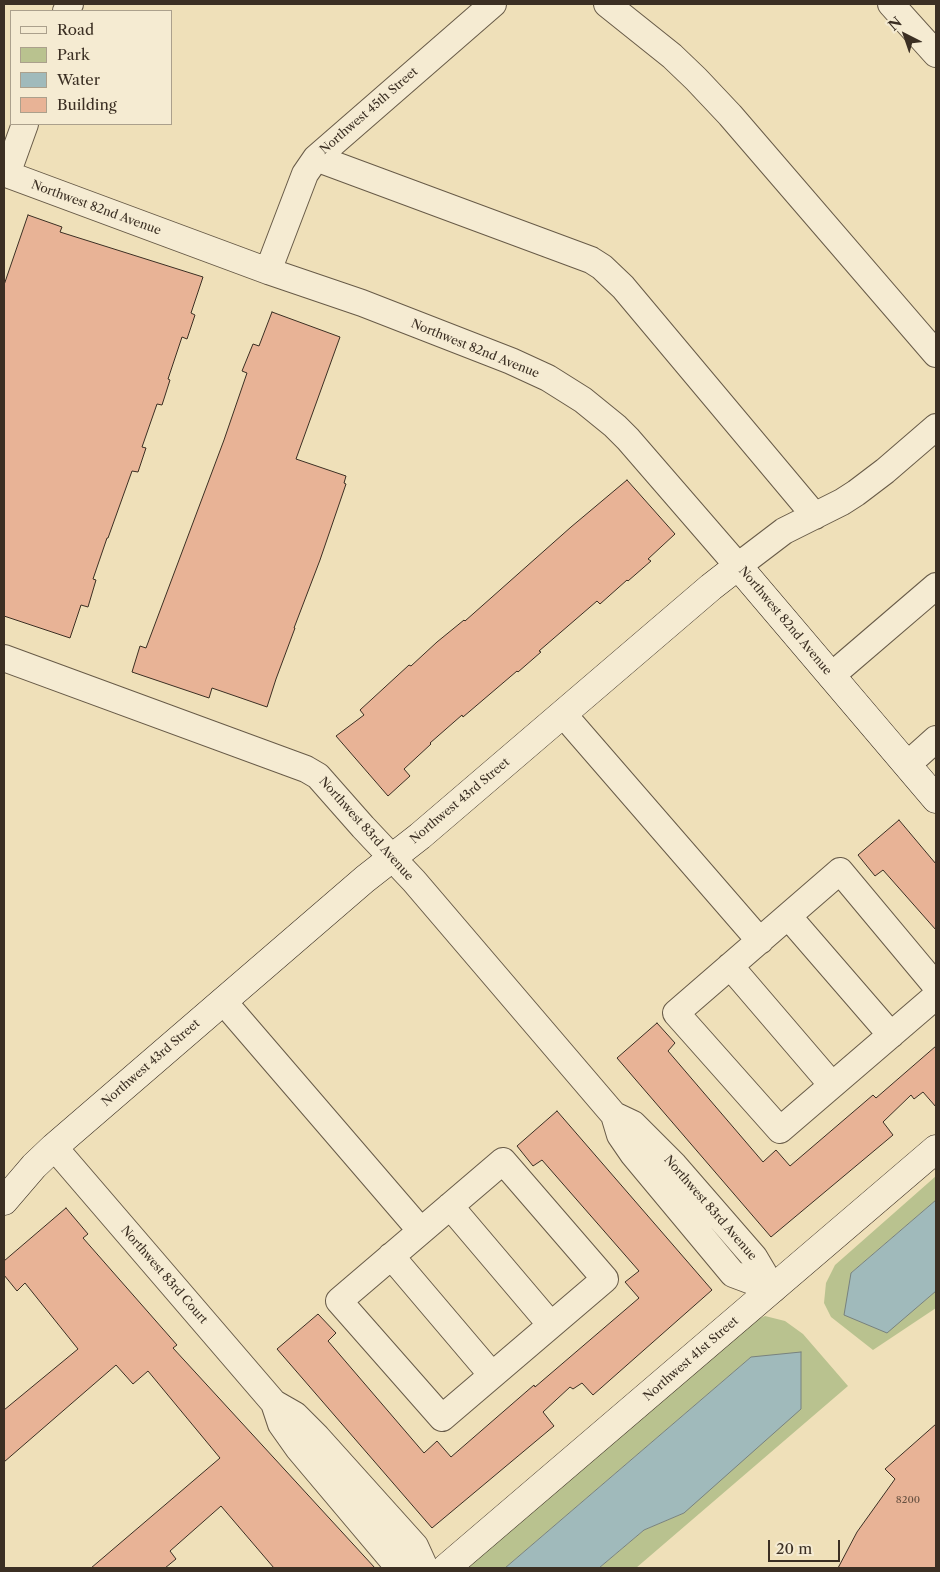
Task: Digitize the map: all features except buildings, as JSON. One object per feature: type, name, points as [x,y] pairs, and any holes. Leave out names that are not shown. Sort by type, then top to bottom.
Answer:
[{"type":"street","name":"Northwest 45th Street","points":[[268,271],[305,174],[316,158],[493,4]]},
{"type":"street","points":[[607,4],[672,56],[730,115],[936,354]]},
{"type":"street","points":[[891,4],[936,54]]},
{"type":"street","points":[[5,174],[25,125]]},
{"type":"street","points":[[316,158],[582,257],[602,267],[622,288],[815,516]]},
{"type":"street","name":"Northwest 82nd Avenue","points":[[5,174],[268,271],[362,303],[520,364],[566,388],[600,414],[628,439],[936,799]]},
{"type":"street","name":"Northwest 43rd Street","points":[[4,1201],[34,1166],[54,1147],[365,879],[420,836],[738,566],[780,534],[842,502],[869,483],[936,427]]},
{"type":"street","points":[[832,676],[936,586]]},
{"type":"street","name":"Northwest 83rd Avenue","points":[[4,658],[313,772],[393,858],[614,1115],[620,1135],[633,1154],[733,1274],[773,1288]]},
{"type":"street","points":[[563,714],[760,941]]},
{"type":"street","points":[[907,765],[936,739]]},
{"type":"street","points":[[936,986],[840,871],[676,1013],[780,1130],[936,996]]},
{"type":"street","points":[[788,916],[890,1035]]},
{"type":"street","points":[[730,966],[832,1085]]},
{"type":"street","points":[[223,1001],[421,1231]]},
{"type":"street","name":"Northwest 83rd Court","points":[[54,1147],[274,1403],[295,1415],[338,1459],[415,1546],[425,1568]]},
{"type":"street","name":"Northwest 41st Street","points":[[446,1568],[936,1149]]},
{"type":"street","points":[[503,1161],[604,1278],[442,1418],[339,1301],[421,1231],[503,1161]]},
{"type":"street","points":[[450,1206],[551,1325]]},
{"type":"street","points":[[392,1256],[492,1375]]},
{"type":"street","name":"Northwest 83rd Court","points":[[274,1403],[281,1424],[298,1448],[395,1563],[405,1568]]},
{"type":"green space","points":[[936,1176],[936,1200],[851,1273],[887,1332],[936,1291],[936,1308],[873,1350],[831,1317],[824,1303],[826,1283],[835,1265]]},
{"type":"green space","points":[[765,1316],[785,1321],[803,1334],[848,1386],[636,1568],[599,1568],[644,1530],[684,1513],[751,1357],[505,1568],[458,1568],[743,1326]]},
{"type":"water","points":[[936,1200],[936,1291],[887,1333],[844,1315],[851,1273]]},
{"type":"water","points":[[801,1352],[801,1409],[684,1513],[644,1530],[599,1568],[505,1568],[751,1357]]}]
